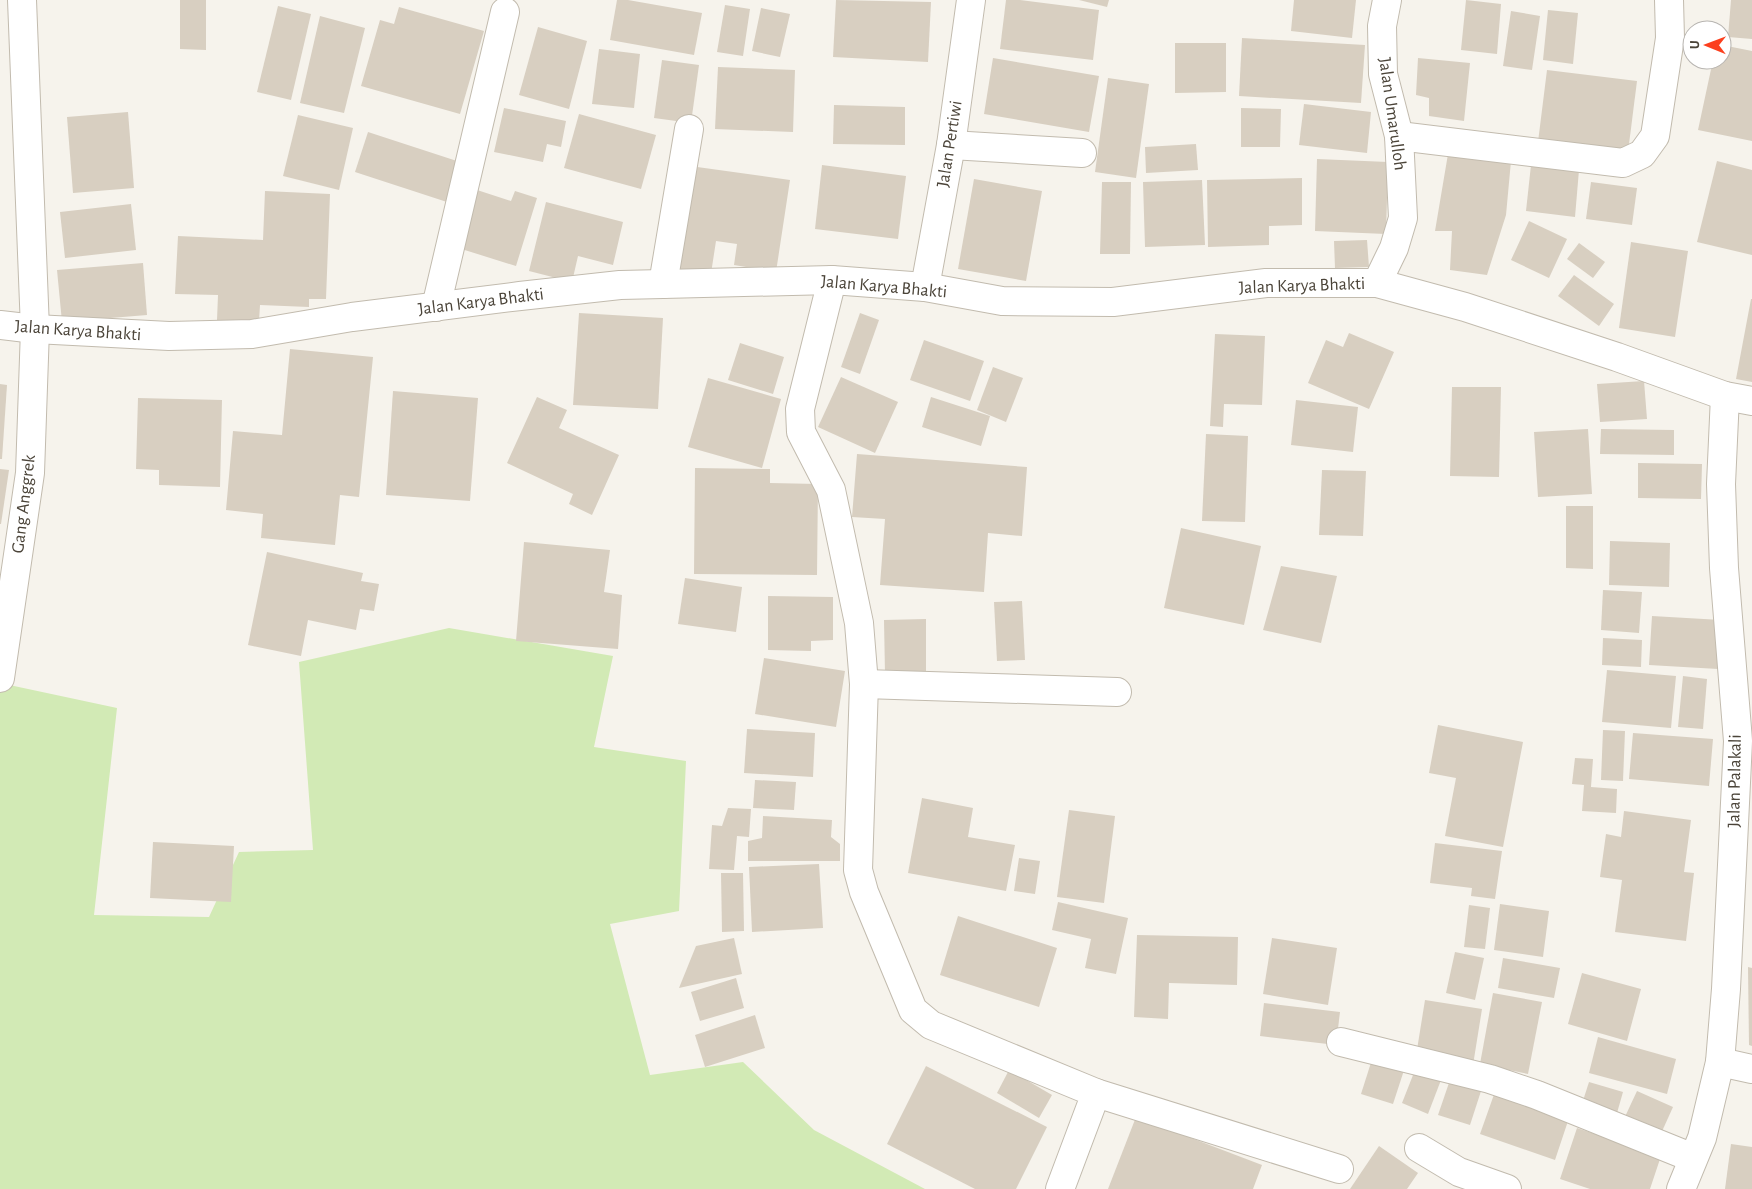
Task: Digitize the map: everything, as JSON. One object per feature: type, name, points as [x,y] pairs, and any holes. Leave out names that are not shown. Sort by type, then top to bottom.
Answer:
[{"type":"street","name":"Gang Anggrek","points":[[0,678],[30,473],[35,329],[22,0]]},
{"type":"street","name":"Jalan Pertiwi","points":[[925,287],[950,145],[971,0]]},
{"type":"street","name":"Jalan Umarulloh","points":[[1377,283],[1394,248],[1404,218],[1399,136],[1383,74],[1382,26],[1387,0]]},
{"type":"street","points":[[1399,136],[1623,163],[1642,154],[1655,136],[1670,38],[1668,0]]},
{"type":"street","points":[[436,307],[505,12]]},
{"type":"street","points":[[663,284],[689,129]]},
{"type":"street","points":[[950,145],[1082,153]]},
{"type":"street","name":"Jalan Karya Bhakti","points":[[0,325],[35,329],[169,336],[252,334],[352,317],[620,285],[832,280],[925,287],[1002,301],[1113,302],[1266,283],[1377,283],[1465,307],[1725,396],[1752,401]]},
{"type":"street","points":[[832,280],[800,409],[801,432],[831,490],[859,623],[864,684],[858,870],[864,892],[913,1010],[931,1025],[1096,1093],[1339,1170]]},
{"type":"street","name":"Jalan Palakali","points":[[1681,1189],[1702,1138],[1720,1062],[1726,989],[1738,741],[1724,568],[1721,484],[1725,396]]},
{"type":"street","points":[[864,684],[1118,692]]},
{"type":"street","points":[[1341,1042],[1490,1079],[1537,1095],[1693,1158]]},
{"type":"street","points":[[1720,1062],[1752,1069]]},
{"type":"street","points":[[1060,1189],[1096,1093]]},
{"type":"street","points":[[1419,1148],[1459,1172],[1507,1189]]},
{"type":"green space","points":[[449,628],[613,656],[594,747],[686,761],[679,911],[610,924],[650,1075],[743,1062],[814,1130],[925,1189],[0,1189],[0,683],[117,708],[94,915],[209,917],[239,852],[313,850],[299,662]]},
{"type":"building","points":[[180,0],[206,0],[206,50],[180,49]]},
{"type":"building","points":[[617,0],[628,0],[702,13],[694,55],[610,40]]},
{"type":"building","points":[[836,0],[931,2],[928,62],[833,57]]},
{"type":"building","points":[[1006,0],[1099,10],[1093,60],[1000,49]]},
{"type":"building","points":[[1079,0],[1109,0],[1107,7]]},
{"type":"building","points":[[1294,0],[1356,0],[1352,38],[1291,31]]},
{"type":"building","points":[[1466,0],[1501,4],[1497,54],[1461,50]]},
{"type":"building","points":[[1731,0],[1752,0],[1752,39],[1732,37],[1732,20],[1729,20]]},
{"type":"building","points":[[725,5],[750,9],[743,56],[717,52]]},
{"type":"building","points":[[278,6],[311,14],[291,100],[257,92]]},
{"type":"building","points":[[399,7],[484,31],[460,114],[361,86],[380,20],[394,24]]},
{"type":"building","points":[[761,8],[790,14],[780,57],[752,51]]},
{"type":"building","points":[[1548,10],[1578,13],[1573,64],[1543,60]]},
{"type":"building","points":[[1511,11],[1540,16],[1532,70],[1503,66]]},
{"type":"building","points":[[320,16],[365,28],[344,113],[300,103]]},
{"type":"building","points":[[538,27],[587,41],[569,109],[519,95]]},
{"type":"building","points":[[1242,38],[1365,45],[1361,103],[1239,96]]},
{"type":"building","points":[[1175,43],[1226,43],[1226,92],[1175,93]]},
{"type":"building","points":[[1732,47],[1752,51],[1752,141],[1698,130],[1711,70],[1732,70]]},
{"type":"building","points":[[599,49],[640,54],[634,108],[592,104]]},
{"type":"building","points":[[993,58],[1099,76],[1089,132],[984,114]]},
{"type":"building","points":[[1418,58],[1470,63],[1464,121],[1429,116],[1429,98],[1416,95]]},
{"type":"building","points":[[662,60],[699,65],[691,123],[654,118]]},
{"type":"building","points":[[718,67],[795,70],[793,132],[715,129]]},
{"type":"building","points":[[1547,70],[1637,81],[1628,152],[1538,142]]},
{"type":"building","points":[[1108,78],[1149,84],[1136,178],[1095,172]]},
{"type":"building","points":[[1304,104],[1371,112],[1367,153],[1299,145]]},
{"type":"building","points":[[834,105],[905,107],[905,145],[833,144]]},
{"type":"building","points":[[504,108],[566,121],[561,147],[547,144],[543,162],[494,152]]},
{"type":"building","points":[[1241,108],[1281,109],[1280,147],[1241,147]]},
{"type":"building","points":[[128,112],[134,188],[73,193],[67,117]]},
{"type":"building","points":[[579,114],[656,135],[641,189],[564,168]]},
{"type":"building","points":[[298,115],[353,128],[339,190],[283,176]]},
{"type":"building","points":[[368,132],[463,163],[450,203],[355,172]]},
{"type":"building","points":[[1196,144],[1198,170],[1146,173],[1145,147]]},
{"type":"building","points":[[1448,154],[1511,161],[1506,215],[1487,275],[1450,270],[1452,231],[1435,231]]},
{"type":"building","points":[[1317,159],[1388,162],[1386,234],[1315,231]]},
{"type":"building","points":[[1717,161],[1752,170],[1752,255],[1697,242]]},
{"type":"building","points":[[822,165],[906,176],[898,239],[815,229]]},
{"type":"building","points":[[1531,165],[1579,170],[1575,217],[1526,211]]},
{"type":"building","points":[[690,166],[790,180],[776,272],[734,265],[737,244],[716,241],[710,280],[674,274]]},
{"type":"building","points":[[1302,178],[1302,225],[1269,226],[1269,245],[1208,247],[1207,180]]},
{"type":"building","points":[[974,179],[1042,191],[1026,281],[958,269]]},
{"type":"building","points":[[1202,180],[1205,245],[1145,247],[1143,182]]},
{"type":"building","points":[[1102,182],[1131,182],[1130,254],[1100,254]]},
{"type":"building","points":[[1591,182],[1637,188],[1632,225],[1586,219]]},
{"type":"building","points":[[474,189],[511,201],[515,191],[537,198],[516,266],[455,247]]},
{"type":"building","points":[[265,191],[330,194],[326,299],[309,299],[309,307],[260,305],[259,321],[217,320],[218,295],[175,294],[178,236],[263,240]]},
{"type":"building","points":[[546,202],[623,222],[613,265],[578,256],[572,282],[529,271]]},
{"type":"building","points":[[131,204],[136,250],[65,258],[60,212]]},
{"type":"building","points":[[1529,221],[1567,239],[1549,278],[1511,260]]},
{"type":"building","points":[[1367,240],[1369,267],[1335,268],[1334,241]]},
{"type":"building","points":[[1631,242],[1688,251],[1675,337],[1619,328]]},
{"type":"building","points":[[1579,243],[1605,262],[1593,278],[1567,259]]},
{"type":"building","points":[[143,263],[147,315],[62,322],[57,270]]},
{"type":"building","points":[[1574,275],[1614,304],[1599,326],[1558,296]]},
{"type":"building","points":[[1752,299],[1752,382],[1736,379]]},
{"type":"building","points":[[579,313],[663,318],[658,409],[573,405]]},
{"type":"building","points":[[860,313],[879,320],[860,374],[841,367]]},
{"type":"building","points":[[1349,333],[1394,352],[1369,409],[1308,383],[1326,340],[1343,347]]},
{"type":"building","points":[[1215,334],[1265,336],[1262,405],[1224,404],[1223,427],[1210,426]]},
{"type":"building","points":[[924,340],[984,361],[970,401],[910,380]]},
{"type":"building","points":[[740,343],[784,357],[773,394],[728,380]]},
{"type":"building","points":[[290,349],[373,357],[359,497],[340,495],[335,545],[261,538],[263,514],[226,510],[233,431],[282,435]]},
{"type":"building","points":[[993,367],[1023,378],[1006,422],[977,410]]},
{"type":"building","points":[[841,377],[898,402],[875,453],[818,427]]},
{"type":"building","points":[[708,378],[781,399],[762,468],[688,447]]},
{"type":"building","points":[[1644,381],[1647,419],[1600,422],[1597,384]]},
{"type":"building","points":[[0,384],[7,385],[2,459],[0,459]]},
{"type":"building","points":[[1452,387],[1501,387],[1499,477],[1450,476]]},
{"type":"building","points":[[393,391],[478,398],[470,501],[386,495]]},
{"type":"building","points":[[537,397],[567,410],[559,428],[619,455],[592,515],[569,504],[573,494],[507,463]]},
{"type":"building","points":[[931,397],[990,416],[981,446],[922,427]]},
{"type":"building","points":[[138,398],[222,400],[220,487],[159,485],[159,470],[136,469]]},
{"type":"building","points":[[1296,400],[1358,407],[1353,452],[1291,445]]},
{"type":"building","points":[[1588,429],[1592,494],[1538,497],[1534,432]]},
{"type":"building","points":[[1601,429],[1674,430],[1674,455],[1600,454]]},
{"type":"building","points":[[1206,434],[1248,436],[1245,522],[1202,521]]},
{"type":"building","points":[[857,454],[1027,467],[1022,536],[988,533],[984,592],[880,585],[885,519],[852,517]]},
{"type":"building","points":[[1638,463],[1702,464],[1701,499],[1638,498]]},
{"type":"building","points":[[695,468],[770,469],[770,483],[818,484],[817,575],[694,574]]},
{"type":"building","points":[[0,469],[9,470],[1,524],[0,524]]},
{"type":"building","points":[[1322,470],[1366,471],[1363,536],[1319,535]]},
{"type":"building","points":[[1566,506],[1593,506],[1593,569],[1566,568]]},
{"type":"building","points":[[1181,528],[1261,546],[1244,625],[1164,608]]},
{"type":"building","points":[[1610,541],[1670,543],[1669,587],[1609,585]]},
{"type":"building","points":[[524,542],[610,550],[604,592],[622,595],[618,649],[516,641]]},
{"type":"building","points":[[267,552],[363,573],[361,581],[379,584],[374,611],[360,609],[356,630],[308,620],[301,656],[248,645]]},
{"type":"building","points":[[1281,566],[1337,576],[1321,643],[1263,630]]},
{"type":"building","points":[[685,578],[742,587],[736,632],[678,624]]},
{"type":"building","points":[[1603,590],[1642,592],[1639,633],[1601,630]]},
{"type":"building","points":[[768,596],[833,597],[833,640],[811,641],[811,651],[768,650]]},
{"type":"building","points":[[1022,601],[1025,660],[997,661],[994,602]]},
{"type":"building","points":[[1652,616],[1721,620],[1718,669],[1649,665]]},
{"type":"building","points":[[926,619],[926,673],[885,674],[884,620]]},
{"type":"building","points":[[1603,638],[1642,640],[1641,667],[1602,665]]},
{"type":"building","points":[[764,658],[845,671],[836,727],[755,714]]},
{"type":"building","points":[[1607,670],[1676,676],[1671,728],[1602,722]]},
{"type":"building","points":[[1683,676],[1707,679],[1703,729],[1678,727]]},
{"type":"building","points":[[1438,725],[1523,742],[1503,847],[1445,836],[1456,778],[1429,773]]},
{"type":"building","points":[[747,729],[815,733],[813,777],[744,773]]},
{"type":"building","points":[[1603,730],[1625,731],[1623,781],[1601,780]]},
{"type":"building","points":[[1633,733],[1713,739],[1709,786],[1629,779]]},
{"type":"building","points":[[1575,758],[1593,759],[1591,787],[1617,789],[1616,813],[1582,811],[1584,785],[1572,784]]},
{"type":"building","points":[[755,780],[796,782],[794,810],[753,808]]},
{"type":"building","points":[[922,798],[973,808],[968,837],[1015,845],[1006,891],[908,873]]},
{"type":"building","points":[[728,808],[751,809],[749,837],[737,836],[734,870],[709,869],[712,825],[722,826]]},
{"type":"building","points":[[1069,810],[1115,816],[1104,903],[1057,897]]},
{"type":"building","points":[[1624,811],[1691,820],[1684,872],[1694,873],[1686,941],[1615,932],[1622,880],[1600,877],[1606,834],[1621,837]]},
{"type":"building","points":[[763,816],[832,820],[831,837],[840,844],[840,861],[748,861],[748,841],[762,838]]},
{"type":"building","points":[[153,842],[234,846],[231,902],[150,898]]},
{"type":"building","points":[[1435,843],[1502,851],[1495,899],[1471,896],[1472,888],[1430,883]]},
{"type":"building","points":[[1019,858],[1040,861],[1035,894],[1014,891]]},
{"type":"building","points":[[819,864],[823,928],[752,932],[749,867]]},
{"type":"building","points":[[721,873],[743,873],[744,931],[722,932]]},
{"type":"building","points":[[1058,902],[1128,918],[1116,974],[1085,968],[1091,939],[1052,930]]},
{"type":"building","points":[[1500,904],[1549,911],[1543,957],[1494,950]]},
{"type":"building","points":[[1469,905],[1490,908],[1485,949],[1464,947]]},
{"type":"building","points":[[958,916],[1057,948],[1039,1007],[940,975]]},
{"type":"building","points":[[1137,935],[1238,937],[1237,985],[1169,983],[1168,1019],[1134,1017]]},
{"type":"building","points":[[734,938],[742,974],[679,988],[696,946]]},
{"type":"building","points":[[1272,938],[1337,948],[1328,1005],[1263,994]]},
{"type":"building","points":[[1455,952],[1484,958],[1475,1000],[1446,993]]},
{"type":"building","points":[[1503,958],[1560,968],[1554,998],[1498,988]]},
{"type":"building","points":[[1748,967],[1752,968],[1752,1046],[1749,1045]]},
{"type":"building","points":[[1582,973],[1641,989],[1627,1041],[1568,1024]]},
{"type":"building","points":[[736,978],[744,1008],[700,1021],[691,992]]},
{"type":"building","points":[[1493,993],[1542,1002],[1528,1074],[1480,1064]]},
{"type":"building","points":[[1425,1000],[1482,1009],[1473,1065],[1416,1056]]},
{"type":"building","points":[[1264,1003],[1340,1012],[1336,1045],[1260,1036]]},
{"type":"building","points":[[755,1015],[765,1048],[705,1067],[695,1035]]},
{"type":"building","points":[[1598,1037],[1676,1059],[1667,1094],[1589,1073]]},
{"type":"building","points":[[1375,1050],[1407,1061],[1393,1104],[1361,1094]]},
{"type":"building","points":[[926,1066],[1047,1127],[1016,1189],[975,1189],[887,1144]]},
{"type":"building","points":[[1009,1070],[1052,1095],[1039,1118],[997,1093]]},
{"type":"building","points":[[1415,1070],[1441,1080],[1428,1114],[1402,1103]]},
{"type":"building","points":[[1451,1077],[1482,1088],[1470,1125],[1438,1115]]},
{"type":"building","points":[[1589,1082],[1623,1092],[1615,1120],[1580,1110]]},
{"type":"building","points":[[1497,1086],[1571,1112],[1555,1160],[1480,1134]]},
{"type":"building","points":[[1637,1091],[1673,1107],[1659,1138],[1623,1121]]},
{"type":"building","points":[[1136,1117],[1262,1165],[1253,1189],[1108,1189]]},
{"type":"building","points":[[1577,1128],[1661,1156],[1650,1189],[1590,1189],[1560,1179]]},
{"type":"building","points":[[1731,1144],[1752,1147],[1752,1189],[1725,1189]]},
{"type":"building","points":[[1379,1146],[1418,1173],[1407,1189],[1350,1189]]}]
